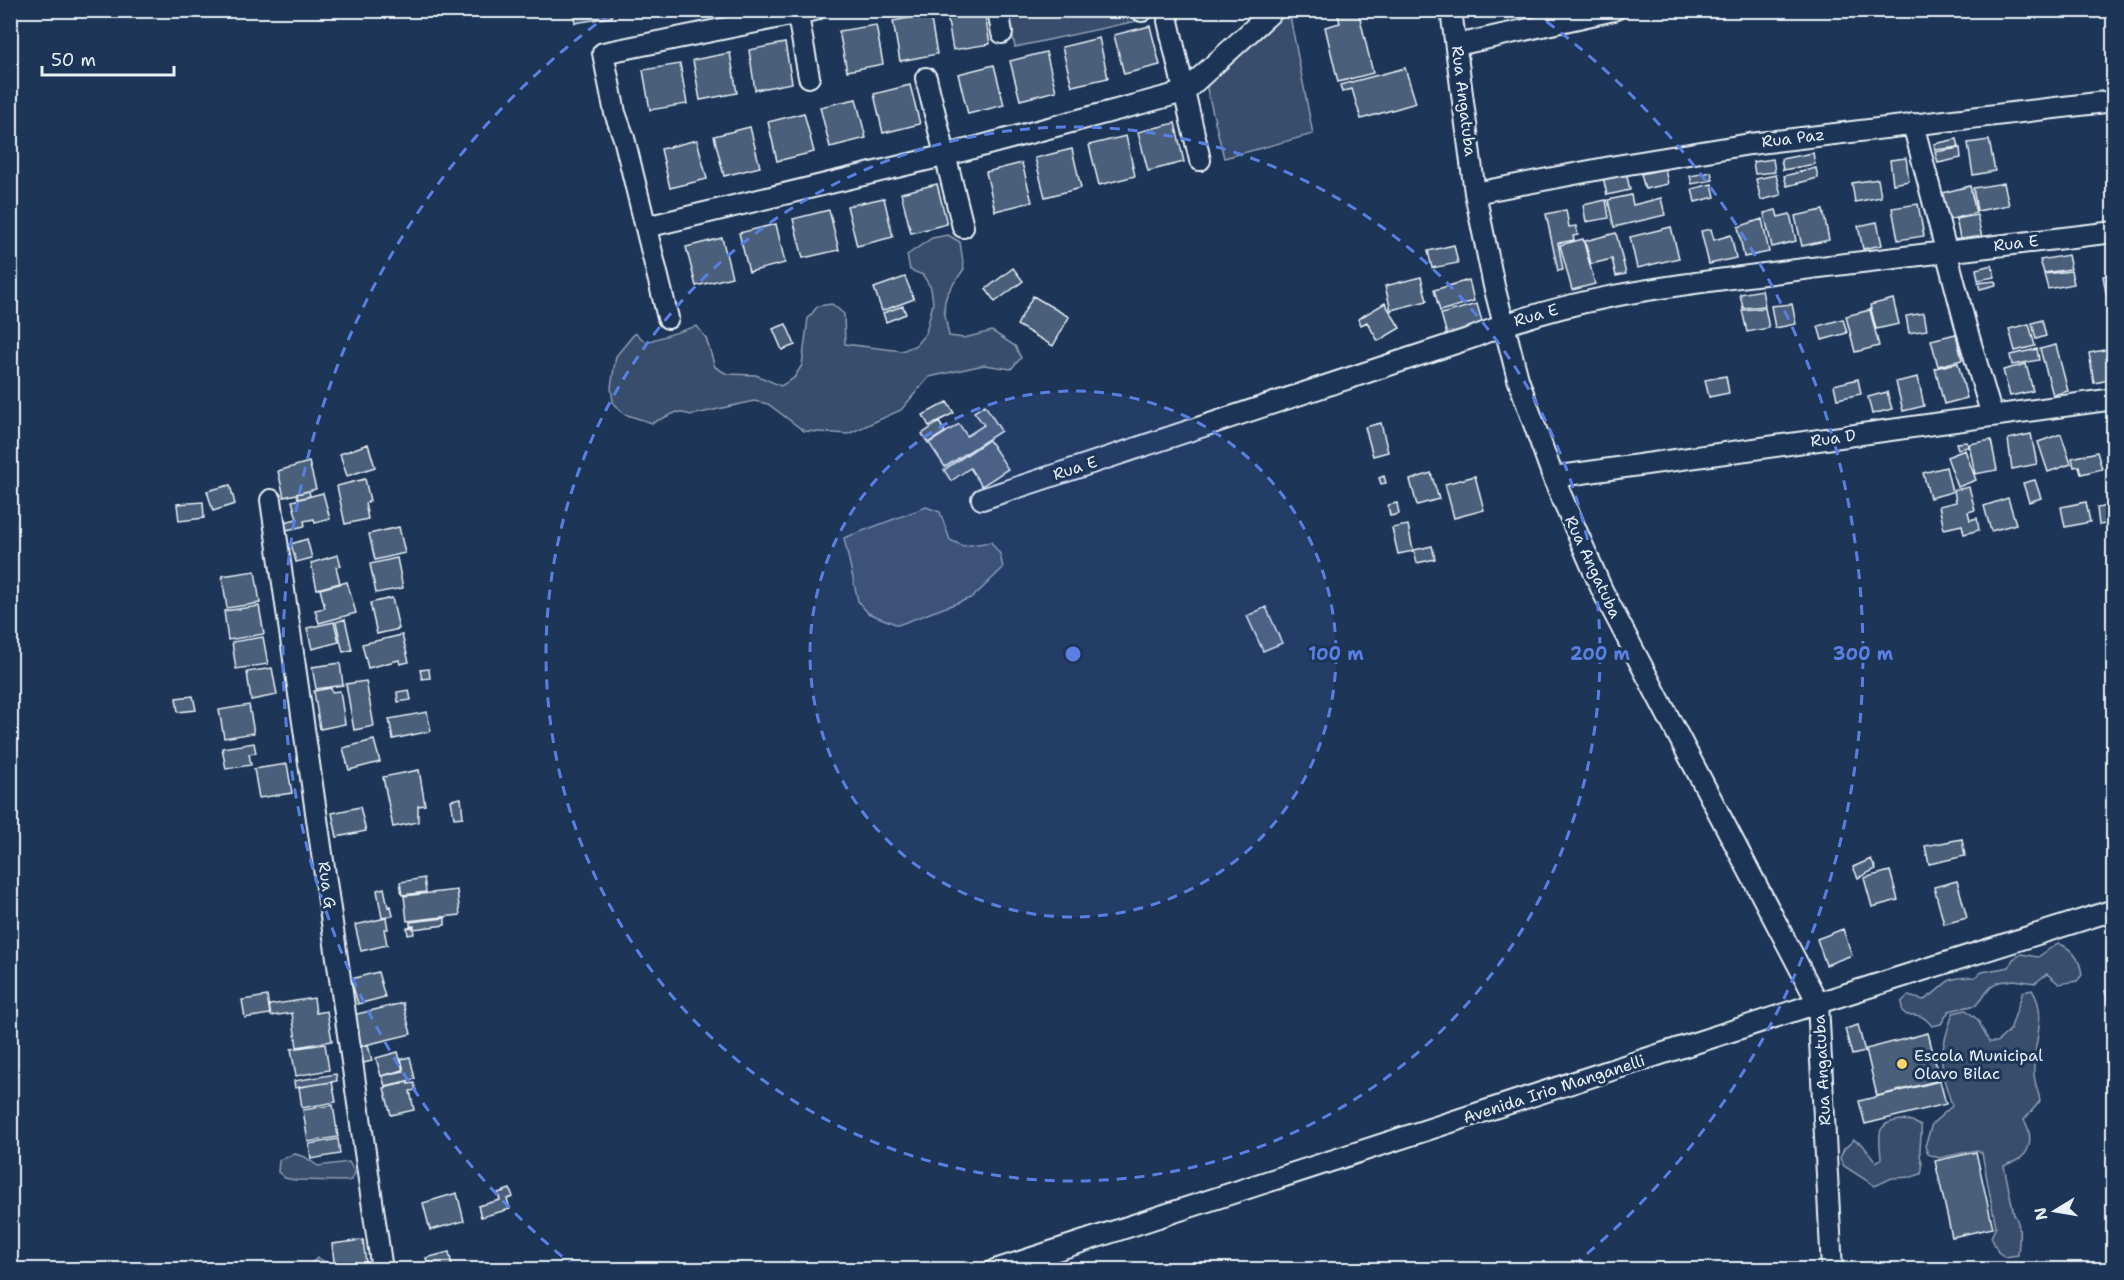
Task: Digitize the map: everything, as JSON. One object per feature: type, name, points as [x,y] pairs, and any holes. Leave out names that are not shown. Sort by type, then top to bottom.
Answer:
[{"type":"street","points":[[998,10],[1002,33]]},
{"type":"street","points":[[646,227],[947,155],[1184,92],[1274,10]]},
{"type":"street","name":"Rua Angatuba","points":[[1451,10],[1475,193],[1503,324],[1518,379],[1553,477],[1602,590],[1818,1003],[1833,1269]]},
{"type":"street","points":[[1457,45],[1614,10]]},
{"type":"street","points":[[668,318],[624,138],[615,113],[603,53],[803,12],[809,77]]},
{"type":"street","points":[[1168,21],[1200,160]]},
{"type":"street","points":[[926,78],[947,155],[963,227]]},
{"type":"street","name":"Rua Paz","points":[[1475,193],[1750,144],[2114,101]]},
{"type":"street","points":[[1913,124],[1992,416]]},
{"type":"street","name":"Rua E","points":[[982,499],[1474,337],[1503,324],[1569,306],[1662,287],[2114,232]]},
{"type":"street","name":"Rua D","points":[[1553,477],[2114,399]]},
{"type":"street","name":"Rua G","points":[[271,500],[382,1269]]},
{"type":"street","name":"Avenida Irio Manganelli","points":[[995,1269],[1818,1003],[2114,910]]},
{"type":"shaded area","points":[[1007,11],[1135,11],[1137,21],[1015,47]]},
{"type":"shaded area","points":[[1289,11],[1313,134],[1224,158],[1207,89],[1208,83]]},
{"type":"shaded area","points":[[948,235],[960,242],[964,269],[945,300],[949,336],[964,338],[992,331],[1015,346],[1021,358],[1011,369],[984,365],[929,377],[901,410],[848,434],[804,431],[768,404],[754,401],[692,415],[677,412],[652,423],[624,414],[613,402],[611,387],[616,356],[635,333],[646,342],[697,326],[706,338],[715,367],[727,374],[756,375],[781,386],[794,378],[802,365],[808,318],[818,306],[832,304],[844,314],[845,344],[902,351],[916,345],[926,333],[933,303],[931,288],[923,275],[910,270],[907,255],[932,238]]},
{"type":"shaded area","points":[[926,507],[940,512],[950,540],[963,546],[991,542],[1000,554],[1003,568],[973,597],[898,625],[868,613],[858,601],[844,538]]},
{"type":"shaded area","points":[[2058,943],[2068,948],[2080,964],[2082,975],[2077,981],[2059,984],[2047,974],[2035,983],[2014,980],[1999,982],[1991,987],[1976,1005],[1949,1011],[1941,1024],[1932,1026],[1921,1016],[1907,1015],[1902,1011],[1902,1001],[1908,996],[1924,1000],[1950,980],[1975,977],[1982,972],[2009,967],[2013,959],[2021,954],[2038,957]]},
{"type":"shaded area","points":[[2032,990],[2037,1000],[2040,1020],[2034,1073],[2040,1101],[2024,1120],[2030,1139],[2026,1153],[2004,1166],[2019,1234],[2018,1255],[2005,1257],[1998,1252],[1991,1237],[1996,1227],[1982,1153],[1977,1150],[1939,1158],[1928,1154],[1925,1146],[1932,1124],[1952,1106],[1942,1071],[1942,1054],[1953,1013],[1966,1010],[1978,1020],[1989,1042],[1997,1042],[2010,1030],[2023,992]]},
{"type":"shaded area","points":[[1901,1120],[1912,1121],[1921,1126],[1921,1174],[1892,1178],[1875,1186],[1844,1166],[1840,1158],[1844,1149],[1854,1140],[1863,1145],[1876,1162],[1881,1159],[1880,1132],[1882,1128],[1886,1124]]},
{"type":"shaded area","points":[[295,1154],[305,1157],[318,1166],[349,1162],[355,1173],[351,1180],[346,1181],[285,1178],[278,1172],[279,1160]]},
{"type":"shaded area","points":[[318,1258],[327,1263],[329,1269],[309,1269],[311,1263]]},
{"type":"building","points":[[573,10],[611,10],[612,17],[575,23]]},
{"type":"building","points":[[946,10],[984,10],[990,44],[953,50]]},
{"type":"building","points":[[1358,10],[1373,73],[1338,82],[1325,27],[1340,23],[1337,11]]},
{"type":"building","points":[[930,14],[937,54],[900,61],[893,21]]},
{"type":"building","points":[[876,25],[883,64],[847,71],[839,31]]},
{"type":"building","points":[[1150,26],[1160,65],[1124,74],[1114,35]]},
{"type":"building","points":[[1099,38],[1108,78],[1072,86],[1062,47]]},
{"type":"building","points":[[785,43],[792,83],[755,90],[749,50]]},
{"type":"building","points":[[1046,52],[1056,91],[1020,100],[1010,61]]},
{"type":"building","points":[[730,53],[737,93],[700,100],[693,60]]},
{"type":"building","points":[[680,64],[687,104],[650,110],[643,70]]},
{"type":"building","points":[[994,65],[1004,105],[968,114],[958,74]]},
{"type":"building","points":[[1405,68],[1416,103],[1361,119],[1352,89],[1342,92],[1340,85]]},
{"type":"building","points":[[910,85],[920,124],[883,133],[874,94]]},
{"type":"building","points":[[856,99],[866,138],[830,147],[820,107]]},
{"type":"building","points":[[804,113],[814,152],[777,161],[768,122]]},
{"type":"building","points":[[1175,123],[1184,162],[1148,171],[1138,132]]},
{"type":"building","points":[[750,127],[760,167],[724,176],[714,136]]},
{"type":"building","points":[[1126,136],[1135,176],[1099,185],[1089,145]]},
{"type":"building","points":[[1957,139],[1959,147],[1935,150],[1934,144]]},
{"type":"building","points":[[697,140],[707,179],[670,188],[661,149]]},
{"type":"building","points":[[1989,140],[1995,171],[1973,175],[1968,143]]},
{"type":"building","points":[[1960,148],[1961,158],[1938,163],[1935,152]]},
{"type":"building","points":[[1072,149],[1081,188],[1045,197],[1035,158]]},
{"type":"building","points":[[1813,153],[1815,164],[1783,170],[1781,159]]},
{"type":"building","points":[[1906,158],[1909,181],[1893,184],[1890,160]]},
{"type":"building","points":[[1773,159],[1775,172],[1755,174],[1753,162]]},
{"type":"building","points":[[1022,163],[1032,202],[995,211],[986,172]]},
{"type":"building","points":[[1816,168],[1818,178],[1787,186],[1784,176]]},
{"type":"building","points":[[1665,169],[1668,184],[1645,189],[1641,174]]},
{"type":"building","points":[[1626,172],[1630,190],[1607,195],[1603,177]]},
{"type":"building","points":[[1711,172],[1713,180],[1692,184],[1690,176]]},
{"type":"building","points":[[1776,175],[1781,195],[1761,200],[1756,179]]},
{"type":"building","points":[[1878,179],[1881,197],[1855,202],[1852,183]]},
{"type":"building","points":[[2004,183],[2009,205],[1977,211],[1973,188]]},
{"type":"building","points":[[937,184],[947,224],[911,233],[901,193]]},
{"type":"building","points":[[1712,184],[1715,197],[1695,202],[1692,189]]},
{"type":"building","points":[[1970,186],[1976,213],[1948,220],[1942,193]]},
{"type":"building","points":[[1631,195],[1633,205],[1661,198],[1665,215],[1614,227],[1608,200]]},
{"type":"building","points":[[884,198],[893,237],[857,246],[847,206]]},
{"type":"building","points":[[1606,200],[1609,218],[1586,222],[1583,205]]},
{"type":"building","points":[[1918,204],[1924,236],[1898,240],[1892,208]]},
{"type":"building","points":[[829,210],[839,250],[803,258],[793,219]]},
{"type":"building","points":[[1566,210],[1569,227],[1576,226],[1578,235],[1573,236],[1574,240],[1558,243],[1563,270],[1558,271],[1546,214]]},
{"type":"building","points":[[1776,210],[1778,217],[1790,214],[1796,241],[1772,247],[1764,213]]},
{"type":"building","points":[[1823,210],[1829,240],[1802,246],[1795,216]]},
{"type":"building","points":[[1977,215],[1982,238],[1961,243],[1956,219]]},
{"type":"building","points":[[1762,219],[1769,252],[1744,257],[1738,227]]},
{"type":"building","points":[[1877,222],[1882,245],[1863,249],[1858,226]]},
{"type":"building","points":[[776,224],[785,263],[749,272],[739,233]]},
{"type":"building","points":[[1671,227],[1679,258],[1637,268],[1630,237]]},
{"type":"building","points":[[1711,229],[1714,240],[1731,235],[1736,258],[1709,264],[1701,231]]},
{"type":"building","points":[[1616,233],[1626,274],[1616,276],[1612,259],[1591,264],[1585,241]]},
{"type":"building","points":[[722,238],[732,277],[696,286],[686,247]]},
{"type":"building","points":[[1583,239],[1595,284],[1572,290],[1560,245]]},
{"type":"building","points":[[1454,245],[1458,263],[1432,268],[1428,251]]},
{"type":"building","points":[[2068,255],[2071,269],[2044,273],[2040,260]]},
{"type":"building","points":[[1992,265],[1995,277],[1978,280],[1976,269]]},
{"type":"building","points":[[1013,268],[1023,281],[995,302],[986,289]]},
{"type":"building","points":[[2071,271],[2074,284],[2048,289],[2044,274]]},
{"type":"building","points":[[2114,274],[2114,297],[2107,298],[2103,276]]},
{"type":"building","points":[[905,277],[914,299],[882,311],[874,288]]},
{"type":"building","points":[[1421,277],[1427,301],[1391,310],[1385,286]]},
{"type":"building","points":[[1469,280],[1474,301],[1440,311],[1434,290]]},
{"type":"building","points":[[1995,281],[1996,285],[1980,289],[1978,283]]},
{"type":"building","points":[[1762,290],[1765,306],[1743,308],[1740,294]]},
{"type":"building","points":[[1033,296],[1069,317],[1053,346],[1017,325]]},
{"type":"building","points":[[1893,299],[1899,324],[1876,329],[1870,305]]},
{"type":"building","points":[[1385,303],[1400,328],[1378,341],[1367,322],[1361,325],[1358,319]]},
{"type":"building","points":[[1477,304],[1483,325],[1447,335],[1441,314]]},
{"type":"building","points":[[1792,304],[1796,324],[1775,328],[1771,306]]},
{"type":"building","points":[[903,306],[906,314],[886,322],[883,313]]},
{"type":"building","points":[[1765,308],[1769,328],[1747,332],[1742,310]]},
{"type":"building","points":[[1870,310],[1879,346],[1855,352],[1846,316]]},
{"type":"building","points":[[1924,313],[1927,330],[1909,333],[1906,316]]},
{"type":"building","points":[[1843,319],[1847,333],[1822,340],[1818,326]]},
{"type":"building","points":[[2042,320],[2046,336],[2036,339],[2032,323]]},
{"type":"building","points":[[786,324],[795,345],[782,350],[773,329]]},
{"type":"building","points":[[2029,324],[2035,346],[2015,351],[2009,329]]},
{"type":"building","points":[[1956,334],[1962,360],[1938,366],[1931,340]]},
{"type":"building","points":[[2056,345],[2068,391],[2053,395],[2040,349]]},
{"type":"building","points":[[2114,348],[2114,379],[2094,383],[2089,353]]},
{"type":"building","points":[[2037,349],[2039,360],[2012,365],[2010,355]]},
{"type":"building","points":[[1958,363],[1967,398],[1944,404],[1935,368]]},
{"type":"building","points":[[2026,364],[2033,391],[2010,396],[2003,370]]},
{"type":"building","points":[[1726,376],[1729,393],[1709,397],[1705,380]]},
{"type":"building","points":[[1918,377],[1924,406],[1903,411],[1896,382]]},
{"type":"building","points":[[1858,379],[1861,394],[1837,399],[1834,385]]},
{"type":"building","points":[[1887,392],[1892,409],[1872,414],[1868,397]]},
{"type":"building","points":[[947,402],[954,413],[929,426],[923,415]]},
{"type":"building","points":[[985,405],[1001,431],[945,467],[929,443],[959,424],[967,436],[984,425],[974,412]]},
{"type":"building","points":[[939,422],[945,432],[928,443],[922,434]]},
{"type":"building","points":[[1381,423],[1388,452],[1373,456],[1365,427]]},
{"type":"building","points":[[2031,434],[2037,464],[2012,469],[2008,439]]},
{"type":"building","points":[[2061,434],[2071,464],[2048,472],[2038,442]]},
{"type":"building","points":[[989,440],[1008,469],[982,486],[970,468],[951,481],[944,470]]},
{"type":"building","points":[[1991,440],[1997,470],[1975,474],[1969,444]]},
{"type":"building","points":[[1967,442],[1968,447],[1958,449],[1956,443]]},
{"type":"building","points":[[368,444],[375,467],[347,476],[340,454]]},
{"type":"building","points":[[1965,450],[1976,480],[1958,487],[1947,457]]},
{"type":"building","points":[[2097,452],[2102,469],[2081,474],[2079,466],[2074,467],[2072,458]]},
{"type":"building","points":[[309,462],[316,489],[284,497],[278,471]]},
{"type":"building","points":[[1946,467],[1952,492],[1930,498],[1923,473]]},
{"type":"building","points":[[1431,473],[1439,499],[1417,505],[1410,480]]},
{"type":"building","points":[[1384,476],[1386,483],[1381,484],[1379,478]]},
{"type":"building","points":[[1475,476],[1484,510],[1454,518],[1445,484]]},
{"type":"building","points":[[365,479],[370,501],[365,503],[368,519],[345,524],[337,486]]},
{"type":"building","points":[[2035,480],[2041,498],[2029,502],[2023,483]]},
{"type":"building","points":[[230,485],[235,504],[213,511],[207,491]]},
{"type":"building","points":[[1969,487],[1975,510],[1968,512],[1970,520],[1977,518],[1979,530],[1964,534],[1962,525],[1944,529],[1939,506],[1956,502],[1954,490]]},
{"type":"building","points":[[309,491],[310,496],[298,499],[297,494]]},
{"type":"building","points":[[323,493],[330,519],[315,523],[314,519],[304,521],[305,526],[286,530],[284,522],[297,519],[292,501]]},
{"type":"building","points":[[2008,498],[2016,524],[1991,531],[1984,506]]},
{"type":"building","points":[[203,502],[204,518],[179,521],[177,504]]},
{"type":"building","points":[[2086,502],[2090,522],[2065,527],[2061,507]]},
{"type":"building","points":[[1397,503],[1399,514],[1390,516],[1388,505]]},
{"type":"building","points":[[2114,505],[2114,523],[2099,525],[2097,508]]},
{"type":"building","points":[[1408,525],[1413,551],[1398,554],[1392,528]]},
{"type":"building","points":[[399,527],[405,553],[375,560],[369,534]]},
{"type":"building","points":[[307,539],[312,558],[296,562],[291,544]]},
{"type":"building","points":[[1432,546],[1435,559],[1417,563],[1414,550]]},
{"type":"building","points":[[338,555],[341,566],[336,567],[340,583],[317,589],[311,563]]},
{"type":"building","points":[[397,558],[403,588],[376,593],[370,564]]},
{"type":"building","points":[[255,571],[260,603],[227,608],[222,576]]},
{"type":"building","points":[[347,582],[356,613],[319,623],[315,610],[325,608],[320,589]]},
{"type":"building","points":[[392,598],[399,629],[377,634],[370,603]]},
{"type":"building","points":[[259,606],[264,634],[228,640],[224,611]]},
{"type":"building","points":[[1266,607],[1282,643],[1263,651],[1247,616]]},
{"type":"building","points":[[345,619],[352,650],[343,652],[336,622]]},
{"type":"building","points":[[334,622],[339,642],[312,649],[307,628]]},
{"type":"building","points":[[402,635],[409,662],[400,664],[399,660],[368,668],[362,644]]},
{"type":"building","points":[[263,637],[268,664],[236,669],[232,642]]},
{"type":"building","points":[[340,663],[343,685],[316,689],[312,667]]},
{"type":"building","points":[[272,668],[277,695],[251,700],[247,672]]},
{"type":"building","points":[[429,669],[430,678],[422,679],[420,670]]},
{"type":"building","points":[[366,681],[374,726],[354,730],[346,684]]},
{"type":"building","points":[[331,688],[332,692],[340,691],[345,724],[320,729],[314,691]]},
{"type":"building","points":[[409,690],[411,700],[398,702],[397,692]]},
{"type":"building","points":[[193,696],[196,710],[178,712],[176,698]]},
{"type":"building","points":[[249,705],[254,733],[224,738],[219,710]]},
{"type":"building","points":[[427,712],[431,731],[393,739],[389,719]]},
{"type":"building","points":[[374,740],[380,762],[349,770],[343,748]]},
{"type":"building","points":[[254,743],[256,753],[249,754],[251,765],[226,769],[222,748]]},
{"type":"building","points":[[287,764],[292,793],[259,798],[254,769]]},
{"type":"building","points":[[419,770],[425,805],[418,806],[418,822],[393,827],[383,777]]},
{"type":"building","points":[[461,798],[463,817],[454,818],[451,800]]},
{"type":"building","points":[[360,807],[366,831],[337,837],[332,813]]},
{"type":"building","points":[[1962,839],[1965,856],[1929,864],[1925,846]]},
{"type":"building","points":[[1871,859],[1876,869],[1858,878],[1853,867]]},
{"type":"building","points":[[1890,871],[1898,900],[1872,907],[1864,878]]},
{"type":"building","points":[[424,878],[426,892],[402,895],[400,882]]},
{"type":"building","points":[[1957,881],[1967,918],[1944,924],[1934,887]]},
{"type":"building","points":[[384,888],[388,907],[391,906],[393,916],[382,918],[377,890]]},
{"type":"building","points":[[457,890],[460,915],[407,921],[404,896]]},
{"type":"building","points":[[386,918],[388,929],[384,929],[387,945],[361,951],[355,925]]},
{"type":"building","points":[[445,918],[445,925],[414,929],[414,926],[410,926],[410,922]]},
{"type":"building","points":[[413,927],[414,934],[408,935],[407,928]]},
{"type":"building","points":[[1843,929],[1852,955],[1826,965],[1817,939]]},
{"type":"building","points":[[378,972],[385,997],[358,1004],[351,979]]},
{"type":"building","points":[[2114,990],[2114,1013],[2110,1014],[2105,991]]},
{"type":"building","points":[[267,996],[270,1014],[245,1018],[242,1000]]},
{"type":"building","points":[[314,998],[316,1013],[327,1011],[332,1041],[297,1047],[292,1013],[271,1016],[269,1005]]},
{"type":"building","points":[[403,1003],[411,1034],[361,1046],[353,1015]]},
{"type":"building","points":[[1858,1025],[1865,1052],[1852,1055],[1845,1029]]},
{"type":"building","points":[[1928,1033],[1940,1080],[1877,1096],[1866,1049]]},
{"type":"building","points":[[325,1044],[329,1070],[296,1076],[291,1049]]},
{"type":"building","points":[[368,1045],[372,1061],[363,1063],[359,1047]]},
{"type":"building","points":[[398,1052],[403,1070],[381,1076],[376,1058]]},
{"type":"building","points":[[410,1057],[415,1079],[385,1086],[382,1076],[404,1071],[401,1059]]},
{"type":"building","points":[[336,1074],[337,1081],[295,1088],[294,1081]]},
{"type":"building","points":[[1940,1081],[1946,1104],[1865,1124],[1859,1101]]},
{"type":"building","points":[[332,1082],[336,1102],[302,1108],[299,1087]]},
{"type":"building","points":[[408,1082],[408,1084],[414,1083],[416,1090],[410,1091],[414,1110],[391,1115],[384,1088]]},
{"type":"building","points":[[333,1105],[338,1137],[308,1142],[303,1110]]},
{"type":"building","points":[[338,1139],[340,1154],[311,1159],[309,1144]]},
{"type":"building","points":[[1976,1152],[1993,1228],[1952,1237],[1935,1161]]},
{"type":"building","points":[[510,1189],[513,1197],[507,1199],[510,1209],[481,1217],[478,1206],[500,1200],[498,1193]]},
{"type":"building","points":[[457,1193],[464,1221],[430,1230],[423,1203]]},
{"type":"building","points":[[363,1240],[367,1270],[335,1270],[332,1244]]},
{"type":"building","points":[[449,1252],[453,1270],[429,1270],[426,1258]]},
{"type":"place","name":"Escola Municipal Olavo Bilac","points":[[1902,1064]]}]
